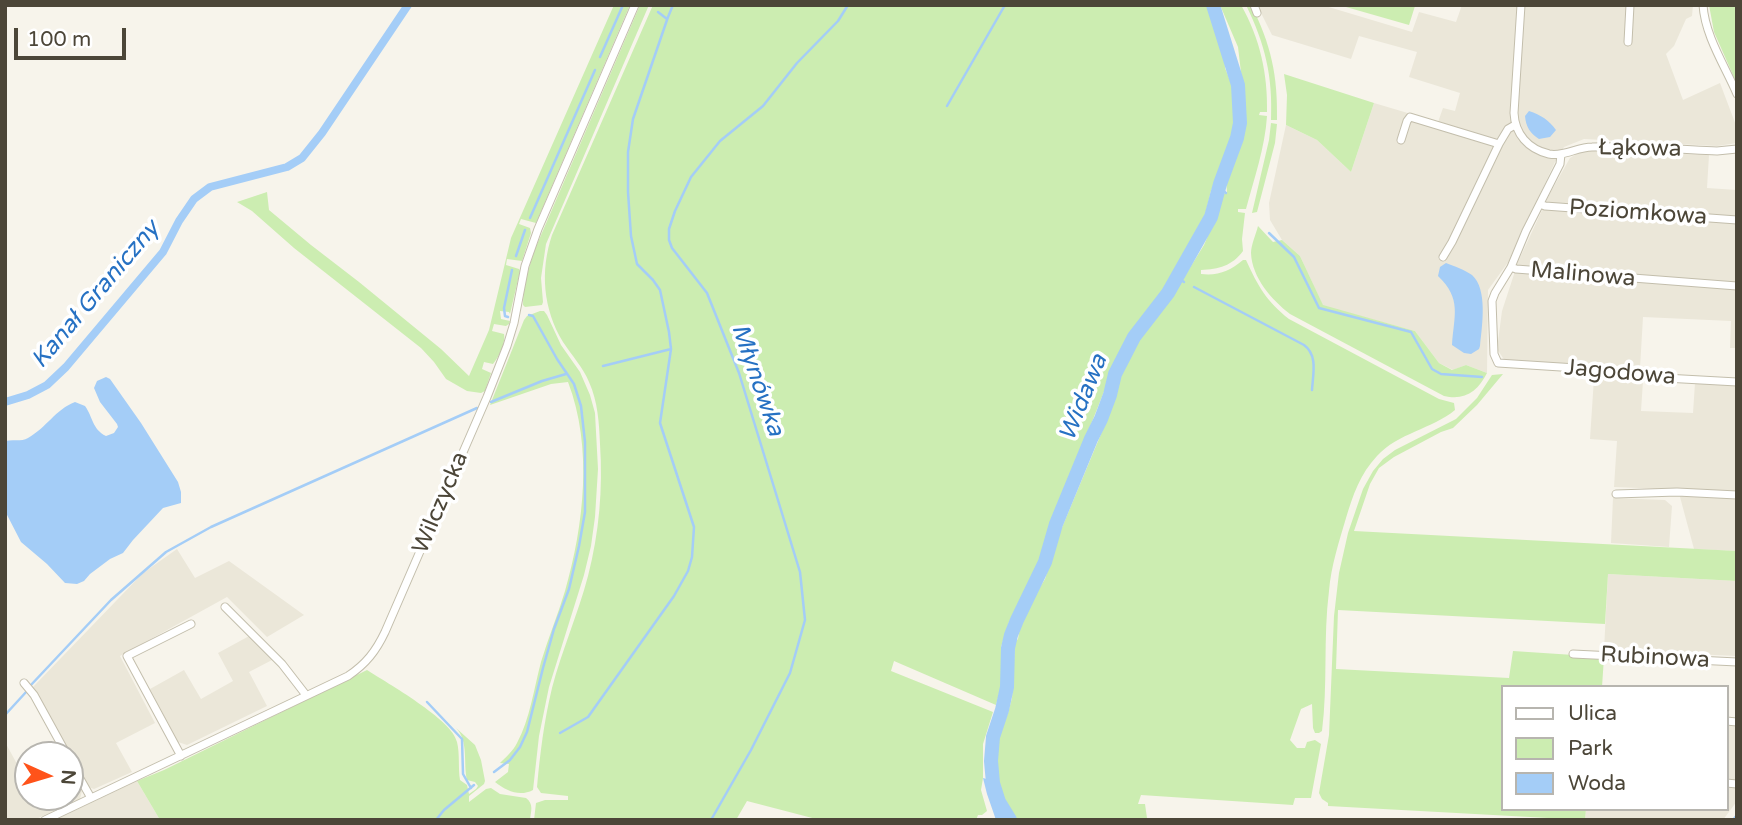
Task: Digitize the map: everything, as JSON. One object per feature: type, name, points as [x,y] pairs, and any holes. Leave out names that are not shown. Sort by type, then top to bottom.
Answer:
[{"type":"street","name":"Wilczycka","points":[[45,820],[348,676],[372,655],[385,632],[482,410],[507,346],[525,266],[538,229],[635,5]]},
{"type":"street","points":[[1521,5],[1515,125],[1521,138],[1529,145],[1547,154],[1561,155]]},
{"type":"street","points":[[1628,42],[1630,5]]},
{"type":"street","points":[[1703,5],[1711,37],[1737,94]]},
{"type":"street","points":[[1401,141],[1410,117],[1499,144]]},
{"type":"street","points":[[1443,257],[1499,144],[1508,129],[1515,125]]},
{"type":"street","name":"Łąkowa","points":[[1561,155],[1587,147],[1725,151],[1737,149]]},
{"type":"street","name":"Malinowa","points":[[1561,155],[1560,164],[1511,267],[1737,286]]},
{"type":"street","name":"Poziomkowa","points":[[1540,204],[1737,220]]},
{"type":"street","name":"Jagodowa","points":[[1511,267],[1492,302],[1494,354],[1498,363],[1592,369],[1647,377],[1737,382]]},
{"type":"street","points":[[1616,494],[1676,492],[1737,495]]},
{"type":"street","points":[[225,607],[275,656],[306,695]]},
{"type":"street","points":[[180,756],[127,656],[191,624]]},
{"type":"street","name":"Rubinowa","points":[[1573,654],[1737,662]]},
{"type":"street","points":[[24,684],[34,695],[59,741]]},
{"type":"street","points":[[84,788],[90,799]]},
{"type":"shaded area","points":[[1257,5],[1322,5],[1412,32],[1419,12],[1456,22],[1462,5],[1693,5],[1692,16],[1686,19],[1674,46],[1666,54],[1683,100],[1720,83],[1737,128],[1737,143],[1717,146],[1584,139],[1564,147],[1509,261],[1488,290],[1487,373],[1466,365],[1453,370],[1439,363],[1415,331],[1323,306],[1300,256],[1282,240],[1270,220],[1269,203],[1286,125],[1317,140],[1351,172],[1374,103],[1438,122],[1443,108],[1455,111],[1460,93],[1409,77],[1417,52],[1359,36],[1351,59],[1272,35]]},
{"type":"shaded area","points":[[1589,150],[1709,155],[1707,188],[1737,190],[1737,348],[1730,348],[1731,321],[1643,317],[1640,368],[1505,361],[1497,349],[1502,311],[1518,262],[1549,195],[1570,158]]},
{"type":"shaded area","points":[[1594,378],[1643,381],[1641,411],[1693,413],[1695,383],[1737,386],[1737,551],[1694,549],[1680,488],[1614,487],[1617,441],[1590,439]]},
{"type":"shaded area","points":[[1613,498],[1665,500],[1672,506],[1669,547],[1611,543]]},
{"type":"shaded area","points":[[177,549],[195,578],[229,561],[304,615],[267,637],[227,597],[120,656],[155,723],[116,743],[132,772],[94,789],[88,787],[84,780],[84,741],[63,741],[33,687],[143,573]]},
{"type":"shaded area","points":[[1608,574],[1737,581],[1737,656],[1604,650]]},
{"type":"shaded area","points":[[251,635],[274,659],[249,672],[267,706],[187,745],[178,742],[150,689],[184,670],[201,699],[233,681],[218,653]]},
{"type":"shaded area","points":[[1728,725],[1737,726],[1737,801],[1723,820],[1585,820],[1586,811],[1728,811]]},
{"type":"shaded area","points":[[5,742],[14,758],[14,811],[54,811],[34,820],[5,820]]},
{"type":"shaded area","points":[[137,781],[160,820],[55,820],[74,811],[84,811],[84,806]]},
{"type":"green space","points":[[614,5],[630,5],[536,223],[521,219],[519,224],[530,228],[531,233],[522,261],[507,259],[506,265],[520,271],[510,314],[500,311],[501,319],[510,321],[509,324],[494,324],[492,331],[504,334],[504,341],[493,364],[484,362],[482,369],[491,373],[485,391],[467,391],[446,379],[421,348],[294,248],[252,211],[237,202],[267,192],[269,210],[441,349],[469,376],[489,330],[511,238]]},
{"type":"green space","points":[[640,5],[649,5],[546,244],[541,278],[542,305],[525,307],[525,284],[535,249]]},
{"type":"green space","points":[[653,5],[1208,5],[1224,45],[1225,68],[1233,88],[1235,128],[1211,191],[1205,215],[1158,298],[1124,343],[1050,528],[1036,571],[1009,622],[1001,647],[1002,683],[996,705],[894,661],[891,671],[993,712],[983,744],[981,790],[987,811],[978,815],[976,820],[820,820],[747,801],[736,820],[534,820],[536,803],[545,800],[568,800],[568,796],[541,793],[537,787],[538,775],[552,688],[592,560],[601,478],[598,413],[594,397],[587,377],[563,342],[551,316],[546,290],[546,262],[552,235]]},
{"type":"green space","points":[[1220,5],[1241,5],[1248,18],[1262,57],[1266,84],[1267,112],[1260,112],[1259,115],[1267,116],[1262,152],[1246,209],[1238,209],[1238,212],[1245,213],[1243,251],[1230,263],[1219,268],[1201,270],[1201,274],[1224,272],[1246,260],[1263,292],[1289,319],[1439,399],[1454,403],[1455,410],[1385,448],[1366,470],[1354,493],[1330,582],[1322,731],[1315,733],[1313,728],[1312,704],[1301,709],[1290,740],[1297,748],[1305,748],[1307,742],[1315,740],[1321,744],[1311,798],[1295,798],[1293,805],[1141,795],[1138,804],[1145,804],[1147,818],[1153,820],[1017,820],[997,782],[997,743],[1012,698],[1015,642],[1031,602],[1045,579],[1058,537],[1111,410],[1122,373],[1143,333],[1178,287],[1204,245],[1223,193],[1227,192],[1226,182],[1242,143],[1245,106],[1238,47]]},
{"type":"green space","points":[[1246,5],[1251,5],[1268,47],[1276,89],[1277,120],[1271,120],[1271,89],[1266,61]]},
{"type":"green space","points":[[1339,5],[1413,5],[1415,6],[1409,25]]},
{"type":"green space","points":[[1709,5],[1737,5],[1737,84],[1714,32]]},
{"type":"green space","points":[[1284,74],[1374,103],[1351,172],[1317,140],[1286,125],[1287,95]]},
{"type":"green space","points":[[1271,123],[1277,124],[1275,143],[1257,212],[1252,213],[1269,140]]},
{"type":"green space","points":[[1258,226],[1273,242],[1282,240],[1300,256],[1323,305],[1415,331],[1439,363],[1452,370],[1466,365],[1487,373],[1470,393],[1458,397],[1444,396],[1290,314],[1270,295],[1255,271],[1251,253]]},
{"type":"green space","points":[[540,311],[547,315],[590,395],[595,413],[598,469],[591,546],[549,687],[539,736],[533,790],[518,793],[495,782],[508,772],[509,764],[500,763],[515,746],[525,724],[541,662],[565,591],[577,540],[583,486],[581,433],[568,382],[551,384],[490,405],[524,320]]},
{"type":"green space","points":[[1503,374],[1453,428],[1394,457],[1379,468],[1370,484],[1354,531],[1737,551],[1737,581],[1608,574],[1605,624],[1338,610],[1336,669],[1509,678],[1513,651],[1604,657],[1602,685],[1500,685],[1500,811],[1586,811],[1585,820],[1328,806],[1319,793],[1329,735],[1334,616],[1339,573],[1348,533],[1363,489],[1383,459],[1395,450],[1456,419],[1477,398],[1492,375]]},
{"type":"green space","points":[[367,670],[432,713],[453,733],[458,747],[460,780],[467,785],[469,794],[478,786],[467,780],[463,739],[456,728],[475,745],[485,781],[469,796],[469,802],[491,788],[500,794],[526,798],[531,805],[530,820],[160,820],[137,781]]},
{"type":"water","points":[[1529,111],[1553,126],[1556,130],[1550,137],[1539,139],[1531,132],[1525,116]]},
{"type":"water","points":[[1446,263],[1472,275],[1480,289],[1483,308],[1480,346],[1471,354],[1452,345],[1454,300],[1446,284],[1438,276],[1440,267]]},
{"type":"water","points":[[106,377],[141,423],[178,482],[181,503],[163,508],[123,553],[110,559],[84,581],[77,584],[65,583],[21,542],[5,511],[5,441],[28,438],[62,409],[75,402],[85,406],[101,433],[106,436],[114,433],[117,424],[100,402],[94,388],[97,381]]},
{"type":"water","points":[[983,778],[997,782],[1017,820],[996,820]]},
{"type":"waterway","name":"Kanał Graniczny","points":[[5,402],[28,395],[47,385],[66,367],[163,252],[194,199],[210,187],[287,167],[302,158],[322,133],[408,5]]},
{"type":"waterway","points":[[600,57],[623,5]]},
{"type":"waterway","points":[[560,733],[588,717],[674,596],[688,571],[692,557],[694,527],[660,423],[671,349],[669,332],[660,290],[637,264],[631,236],[628,192],[628,152],[633,119],[673,5]]},
{"type":"waterway","name":"Młynówka","points":[[711,820],[790,673],[805,620],[800,572],[739,373],[707,293],[672,248],[669,229],[691,177],[720,141],[763,106],[797,63],[838,21],[848,5]]},
{"type":"waterway","points":[[947,106],[1005,5]]},
{"type":"waterway","name":"Widawa","points":[[1010,820],[999,802],[993,783],[991,761],[993,737],[1007,687],[1011,635],[1045,562],[1056,524],[1101,419],[1115,374],[1134,337],[1168,293],[1211,217],[1237,138],[1240,123],[1238,85],[1213,5]]},
{"type":"waterway","points":[[658,12],[667,19]]},
{"type":"waterway","points":[[530,218],[595,70]]},
{"type":"waterway","name":"Widawa","points":[[1219,187],[1226,193]]},
{"type":"waterway","points":[[516,256],[525,230]]},
{"type":"waterway","points":[[1269,233],[1294,257],[1319,308],[1411,332],[1432,369],[1441,374],[1482,377]]},
{"type":"waterway","points":[[508,317],[505,316],[504,308],[512,270]]},
{"type":"waterway","points":[[1177,277],[1184,282]]},
{"type":"waterway","points":[[1194,287],[1304,345],[1313,359],[1312,390]]},
{"type":"waterway","points":[[494,772],[510,760],[527,732],[554,629],[569,589],[585,512],[585,442],[581,406],[574,384],[533,316],[529,315]]},
{"type":"waterway","points":[[603,366],[671,349]]},
{"type":"waterway","points":[[491,402],[566,374]]},
{"type":"waterway","points":[[30,686],[111,600],[166,552],[211,527],[477,408]]},
{"type":"waterway","points":[[5,715],[27,691]]},
{"type":"waterway","points":[[427,702],[462,739],[463,774],[471,788]]},
{"type":"waterway","points":[[436,820],[474,785]]},
{"type":"waterway","points":[[1733,820],[1737,815]]}]
